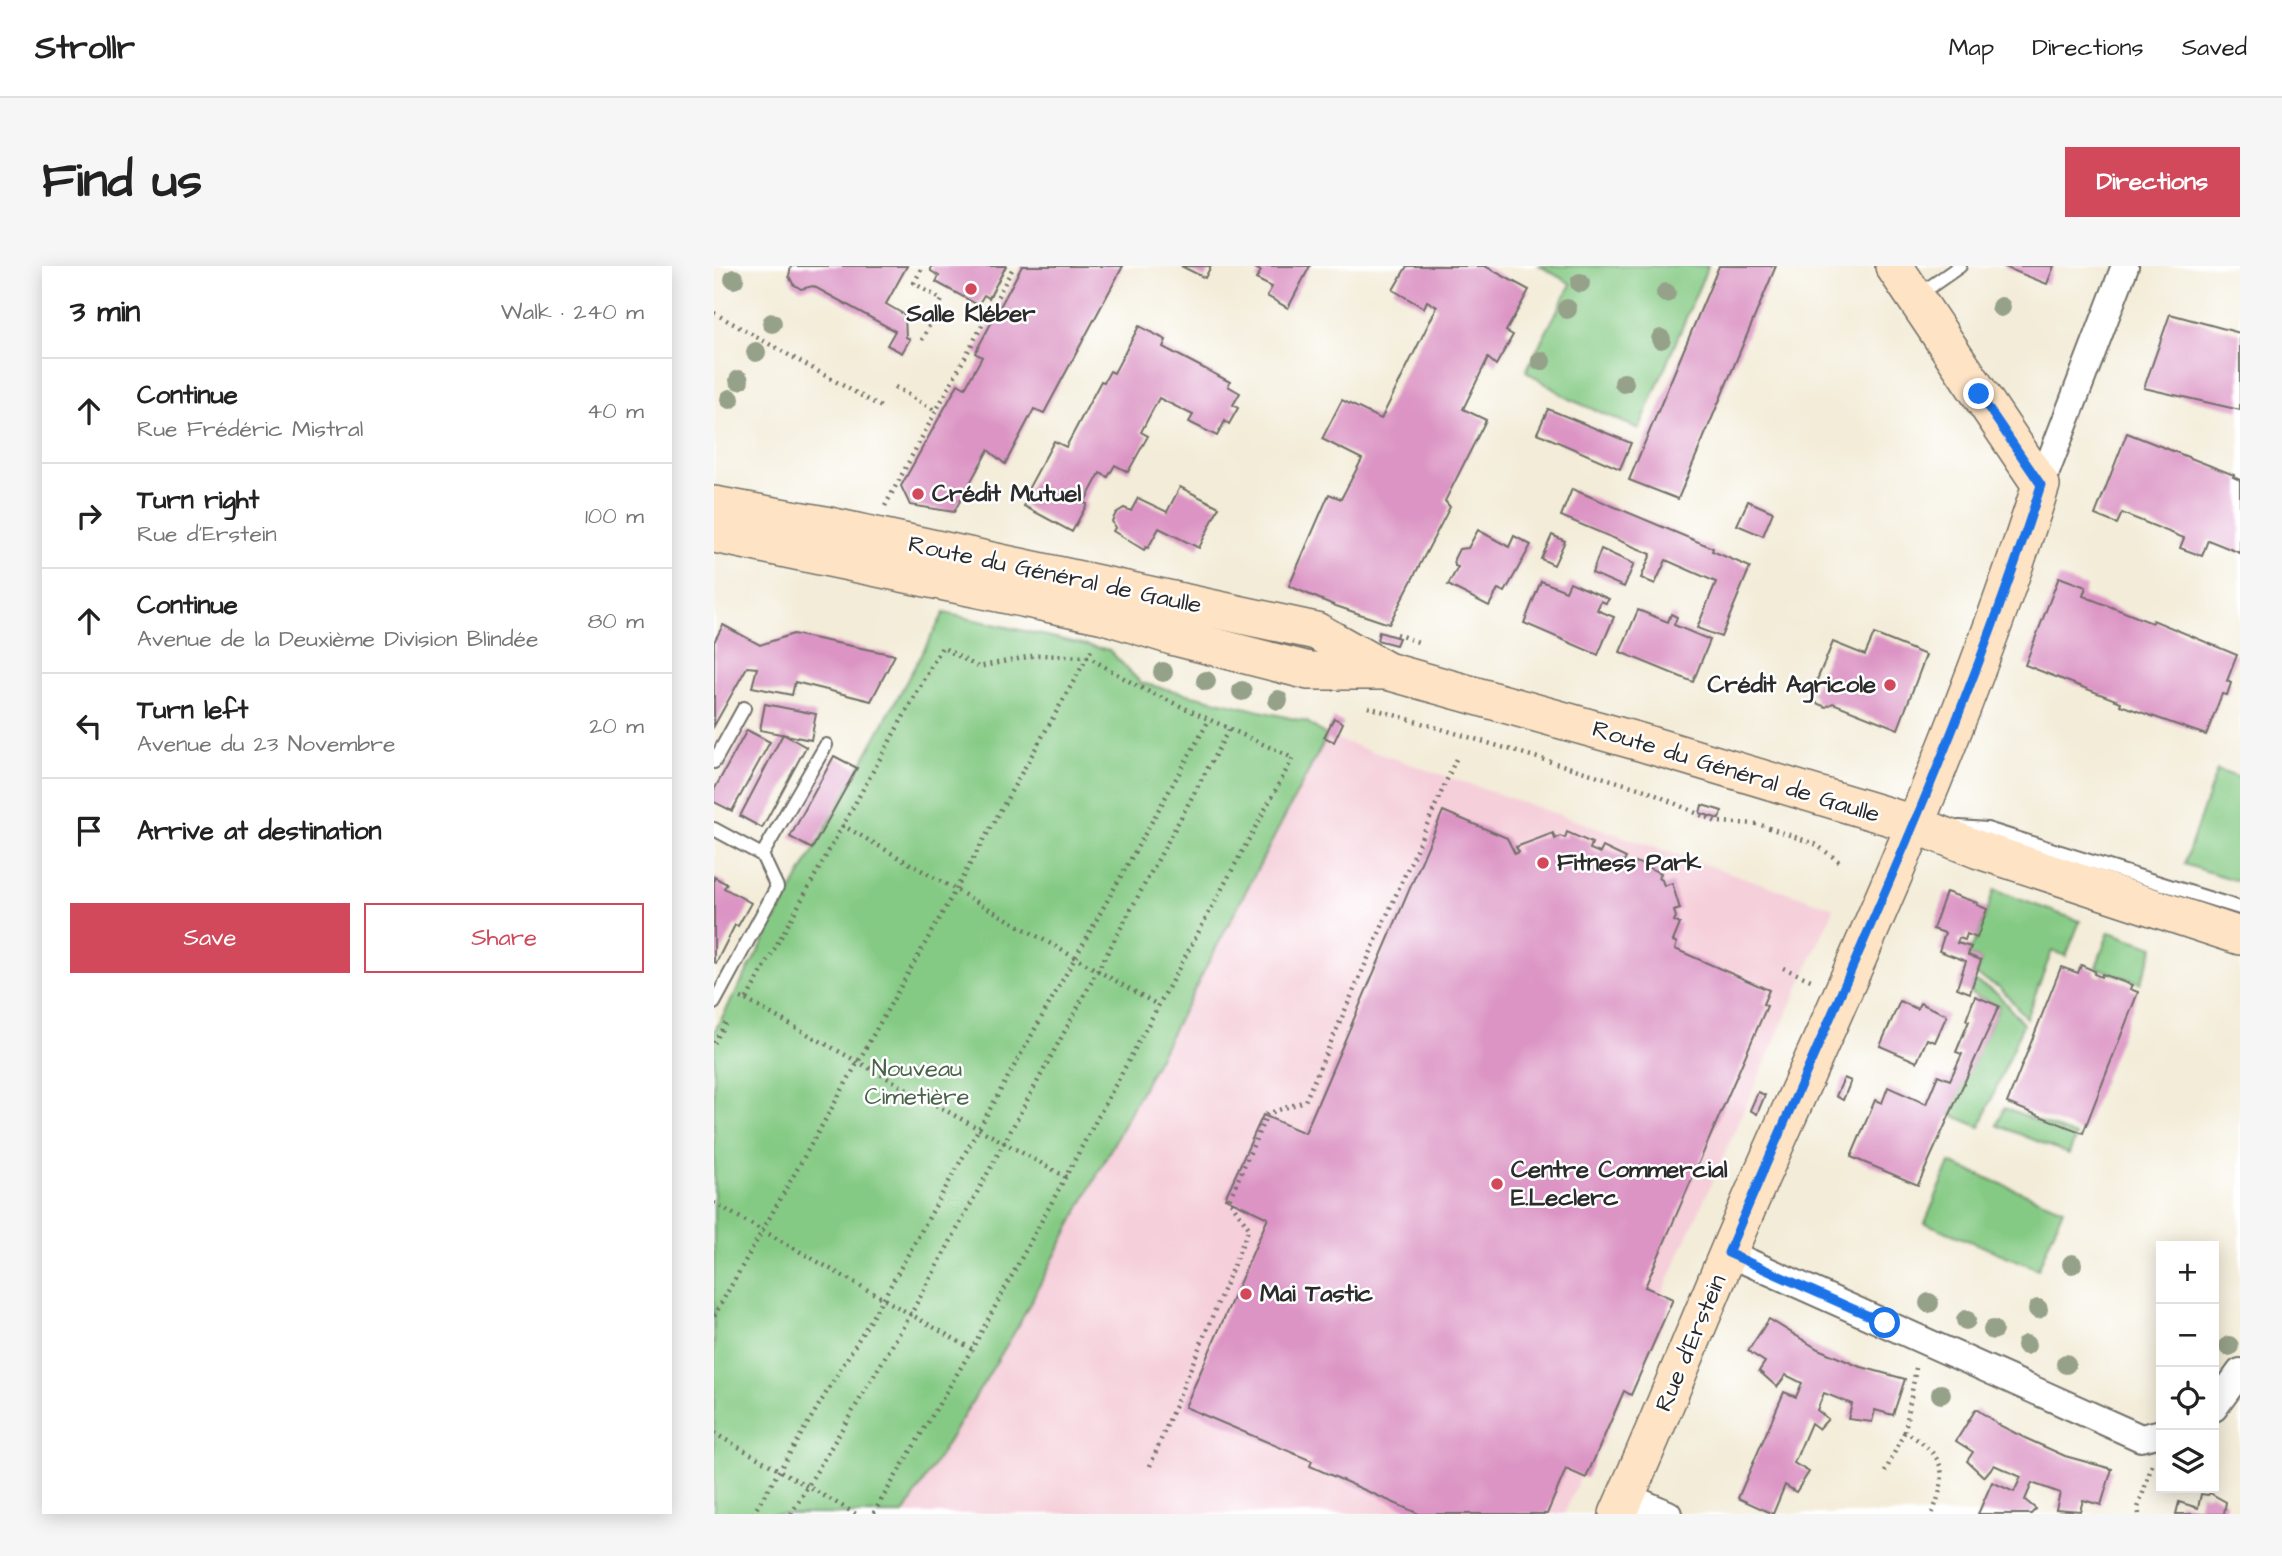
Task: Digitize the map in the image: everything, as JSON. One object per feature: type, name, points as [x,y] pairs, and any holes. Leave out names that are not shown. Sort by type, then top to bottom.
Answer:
[{"type":"main road","points":[[1894,266],[2041,485]]},
{"type":"main road","name":"Rue d'Erstein","points":[[1622,1505],[1728,1253],[1893,878],[1952,734],[2020,553],[2041,485]]},
{"type":"main road","name":"Route du Général de Gaulle","points":[[714,505],[838,528],[1316,631],[1387,671],[1640,742],[1914,824],[1979,849],[2240,936]]},
{"type":"main road","name":"Route du Général de Gaulle","points":[[714,534],[1104,615],[1172,636],[1309,671],[1387,671]]},
{"type":"street","points":[[2041,485],[2125,266]]},
{"type":"street","points":[[1728,1253],[2141,1437],[2156,1434]]},
{"type":"street","points":[[2219,1401],[2240,1372]]},
{"type":"street","points":[[1622,1505],[1668,1514]]},
{"type":"lane","points":[[1915,298],[1960,266]]},
{"type":"lane","points":[[714,762],[744,708]]},
{"type":"lane","points":[[762,855],[826,745]]},
{"type":"lane","points":[[1914,824],[1987,829],[2240,908]]},
{"type":"lane","points":[[714,829],[762,855],[777,887],[714,1002]]},
{"type":"path","points":[[922,340],[942,300],[914,284],[923,266]]},
{"type":"path","points":[[883,509],[1014,266]]},
{"type":"path","points":[[714,313],[883,408]]},
{"type":"path","points":[[895,387],[936,411]]},
{"type":"path","points":[[714,1316],[1098,638]]},
{"type":"path","points":[[746,1000],[942,647],[978,667],[1037,655],[1088,657],[1139,687],[1293,758],[972,1349],[873,1514]]},
{"type":"path","points":[[753,1514],[883,1299],[1209,720]]},
{"type":"path","points":[[791,1514],[911,1314],[1229,729]]},
{"type":"path","points":[[1150,1466],[1249,1228],[1229,1200],[1267,1114],[1305,1101],[1456,759]]},
{"type":"path","points":[[842,825],[1158,1005]]},
{"type":"path","points":[[1783,968],[1811,980]]},
{"type":"path","points":[[734,1009],[740,997],[746,1000],[1066,1177]]},
{"type":"path","points":[[714,1043],[727,1020]]},
{"type":"path","points":[[714,1203],[972,1349]]},
{"type":"path","points":[[1885,1472],[1905,1431],[1915,1370],[1928,1342]]},
{"type":"path","points":[[1905,1431],[1931,1449],[1941,1468],[1942,1489],[1932,1514]]},
{"type":"path","points":[[714,1433],[856,1514]]},
{"type":"path","points":[[2139,1514],[2138,1508],[2154,1461]]},
{"type":"shaded area","points":[[1327,736],[1834,908],[1564,1514],[886,1514]]},
{"type":"green space","points":[[1540,266],[1708,266],[1639,429],[1569,399],[1526,371],[1571,284]]},
{"type":"green space","name":"Nouveau Cimetière","points":[[944,613],[1109,650],[1141,683],[1307,722],[1327,736],[1017,1328],[904,1514],[714,1514],[714,1032]]},
{"type":"green space","points":[[2217,770],[2240,778],[2240,882],[2184,864]]},
{"type":"green space","points":[[1994,890],[2080,921],[2066,956],[2052,951],[2026,1018],[2001,988],[1976,975],[1981,960],[1968,955]]},
{"type":"green space","points":[[2109,932],[2154,947],[2140,983],[2096,967]]},
{"type":"green space","points":[[1974,981],[1997,993],[2023,1024],[1980,1127],[1949,1114],[1999,1006],[1970,993]]},
{"type":"green space","points":[[2004,1108],[2076,1136],[2069,1154],[1997,1125]]},
{"type":"green space","points":[[1950,1163],[2063,1209],[2038,1269],[1925,1223]]},
{"type":"building","points":[[791,266],[907,266],[886,304],[905,315],[906,337],[910,339],[902,353],[887,345],[895,331],[813,286],[801,289],[793,284],[789,276]]},
{"type":"building","name":"Salle Kléber","points":[[931,266],[1006,266],[989,298],[984,295],[978,305],[936,282],[939,276],[931,271]]},
{"type":"building","points":[[1022,266],[1123,266],[1044,413],[1034,409],[1005,464],[988,450],[954,512],[910,505],[901,486],[958,384],[965,388],[982,357],[975,353]]},
{"type":"building","points":[[1181,266],[1211,266],[1205,278]]},
{"type":"building","points":[[1251,266],[1310,266],[1288,308],[1267,296],[1272,287],[1256,279],[1261,271]]},
{"type":"building","points":[[1407,266],[1485,266],[1529,290],[1506,331],[1513,335],[1496,365],[1488,358],[1463,409],[1486,420],[1445,501],[1450,507],[1389,624],[1289,586],[1329,494],[1341,499],[1362,459],[1322,439],[1342,400],[1381,419],[1437,307],[1427,301],[1424,308],[1393,290]]},
{"type":"building","points":[[1719,266],[1776,266],[1678,499],[1629,480]]},
{"type":"building","points":[[2002,266],[2054,266],[2047,284]]},
{"type":"building","points":[[2170,314],[2240,333],[2240,410],[2144,388]]},
{"type":"building","points":[[1139,326],[1166,340],[1163,347],[1230,382],[1228,386],[1240,393],[1233,405],[1238,408],[1229,424],[1225,421],[1217,436],[1189,422],[1193,415],[1159,398],[1141,432],[1148,436],[1128,472],[1115,465],[1108,477],[1100,473],[1072,532],[1024,506],[1031,493],[1027,491],[1054,441],[1066,447],[1101,381],[1104,382],[1110,371],[1114,373]]},
{"type":"building","points":[[1548,409],[1631,443],[1620,469],[1537,433]]},
{"type":"building","points":[[2127,433],[2234,475],[2233,477],[2240,480],[2240,553],[2208,540],[2202,556],[2180,548],[2184,538],[2122,513],[2117,524],[2095,515]]},
{"type":"building","points":[[1180,487],[1219,507],[1199,548],[1159,528],[1148,548],[1144,550],[1113,531],[1115,528],[1112,521],[1116,513],[1124,508],[1131,511],[1138,498],[1167,512]]},
{"type":"building","points":[[1572,489],[1713,548],[1712,551],[1750,567],[1721,637],[1697,628],[1716,582],[1666,560],[1655,584],[1641,578],[1651,554],[1561,516]]},
{"type":"building","points":[[1748,501],[1773,512],[1763,536],[1737,525]]},
{"type":"building","points":[[1478,530],[1509,547],[1514,536],[1531,545],[1505,592],[1498,589],[1489,606],[1448,585],[1458,567],[1455,566],[1454,559],[1459,549],[1468,548]]},
{"type":"building","points":[[1552,535],[1565,541],[1554,565],[1541,559]]},
{"type":"building","points":[[1601,549],[1634,564],[1624,587],[1592,573]]},
{"type":"building","points":[[2059,577],[2086,587],[2083,596],[2152,623],[2153,620],[2237,655],[2227,681],[2231,683],[2227,695],[2222,694],[2206,735],[2120,705],[2121,702],[2025,665]]},
{"type":"building","points":[[1541,581],[1566,591],[1570,582],[1609,599],[1606,603],[1601,601],[1597,610],[1614,617],[1598,655],[1524,623]]},
{"type":"building","points":[[1638,610],[1668,622],[1671,614],[1677,617],[1674,625],[1710,640],[1693,682],[1620,652]]},
{"type":"building","points":[[723,625],[760,645],[793,634],[895,655],[871,701],[795,682],[792,695],[752,687],[757,668],[747,667],[714,726],[714,642]]},
{"type":"building","points":[[1379,632],[1399,638],[1396,645],[1377,640]]},
{"type":"building","points":[[1874,634],[1926,655],[1898,729],[1833,703],[1826,707],[1816,703],[1814,695],[1811,694],[1833,642],[1865,655]]},
{"type":"building","points":[[765,704],[816,714],[811,740],[760,730]]},
{"type":"building","points":[[1334,718],[1343,723],[1334,742],[1324,737]]},
{"type":"building","points":[[747,730],[770,742],[732,811],[714,802],[714,790]]},
{"type":"building","points":[[783,734],[806,747],[762,828],[740,816]]},
{"type":"building","points":[[834,756],[857,768],[812,849],[790,837]]},
{"type":"building","points":[[1702,805],[1722,811],[1719,819],[1700,813]]},
{"type":"building","name":"Centre Commercial E.Leclerc","points":[[1443,811],[1507,838],[1515,854],[1519,852],[1516,847],[1553,833],[1555,839],[1560,836],[1565,838],[1567,832],[1592,843],[1590,849],[1600,853],[1603,847],[1626,858],[1623,864],[1633,868],[1636,862],[1661,873],[1659,878],[1664,886],[1672,883],[1680,909],[1674,911],[1674,921],[1680,924],[1673,941],[1677,943],[1675,949],[1769,990],[1763,1004],[1767,1006],[1645,1287],[1673,1299],[1631,1395],[1624,1391],[1586,1478],[1566,1469],[1547,1514],[1419,1514],[1310,1466],[1312,1461],[1185,1407],[1268,1218],[1225,1198],[1263,1115],[1305,1133]]},
{"type":"building","points":[[714,877],[727,884],[724,888],[751,903],[738,926],[735,925],[716,963],[714,962]]},
{"type":"building","points":[[1946,892],[1987,909],[1977,938],[1967,934],[1965,940],[1959,938],[1957,943],[1971,947],[1968,955],[1981,960],[1970,993],[1957,988],[1966,961],[1939,951],[1945,933],[1933,929]]},
{"type":"building","points":[[2081,965],[2101,977],[2102,974],[2132,985],[2130,989],[2138,992],[2083,1133],[2007,1103],[2061,967],[2078,973]]},
{"type":"building","points":[[1975,996],[1999,1006],[1918,1185],[1851,1157],[1875,1100],[1882,1103],[1888,1087],[1926,1104],[1938,1075],[1950,1080],[1962,1054],[1956,1052],[1969,1021],[1966,1020]]},
{"type":"building","points":[[1900,1001],[1917,1009],[1920,1003],[1947,1015],[1935,1042],[1927,1039],[1917,1062],[1880,1046]]},
{"type":"building","points":[[1844,1078],[1851,1081],[1843,1100],[1836,1096]]},
{"type":"building","points":[[1758,1092],[1765,1095],[1757,1114],[1750,1110]]},
{"type":"building","points":[[1769,1319],[1818,1349],[1858,1366],[1905,1379],[1893,1415],[1875,1410],[1872,1422],[1848,1419],[1852,1404],[1824,1393],[1817,1410],[1828,1419],[1819,1429],[1811,1423],[1794,1463],[1809,1472],[1796,1492],[1785,1485],[1773,1514],[1738,1498],[1784,1392],[1796,1397],[1802,1383],[1786,1375],[1777,1387],[1759,1371],[1765,1362],[1748,1351]]},
{"type":"building","points":[[1976,1409],[2001,1426],[2065,1456],[2112,1469],[2101,1505],[2083,1500],[2080,1511],[2056,1509],[2060,1493],[2032,1483],[2025,1500],[2036,1509],[2031,1514],[1978,1514],[1992,1482],[2014,1492],[2021,1477],[1994,1465],[1984,1477],[1967,1461],[1973,1452],[1956,1441]]},
{"type":"building","points":[[2210,1493],[2226,1502],[2224,1514],[2176,1514],[2179,1502],[2198,1508],[2201,1494]]},
{"type":"place","name":"Salle Kléber","points":[[971,289]]},
{"type":"place","name":"Crédit Mutuel","points":[[918,494]]},
{"type":"place","name":"Crédit Agricole","points":[[1890,685]]},
{"type":"place","name":"Fitness Park","points":[[1543,863]]},
{"type":"place","name":"Centre Commercial E.Leclerc","points":[[1497,1184]]},
{"type":"place","name":"Mai Tastic","points":[[1246,1294]]},
{"type":"route","points":[[1885,1323],[1728,1253],[1942,760],[2020,553],[2041,485],[1979,394]]}]
